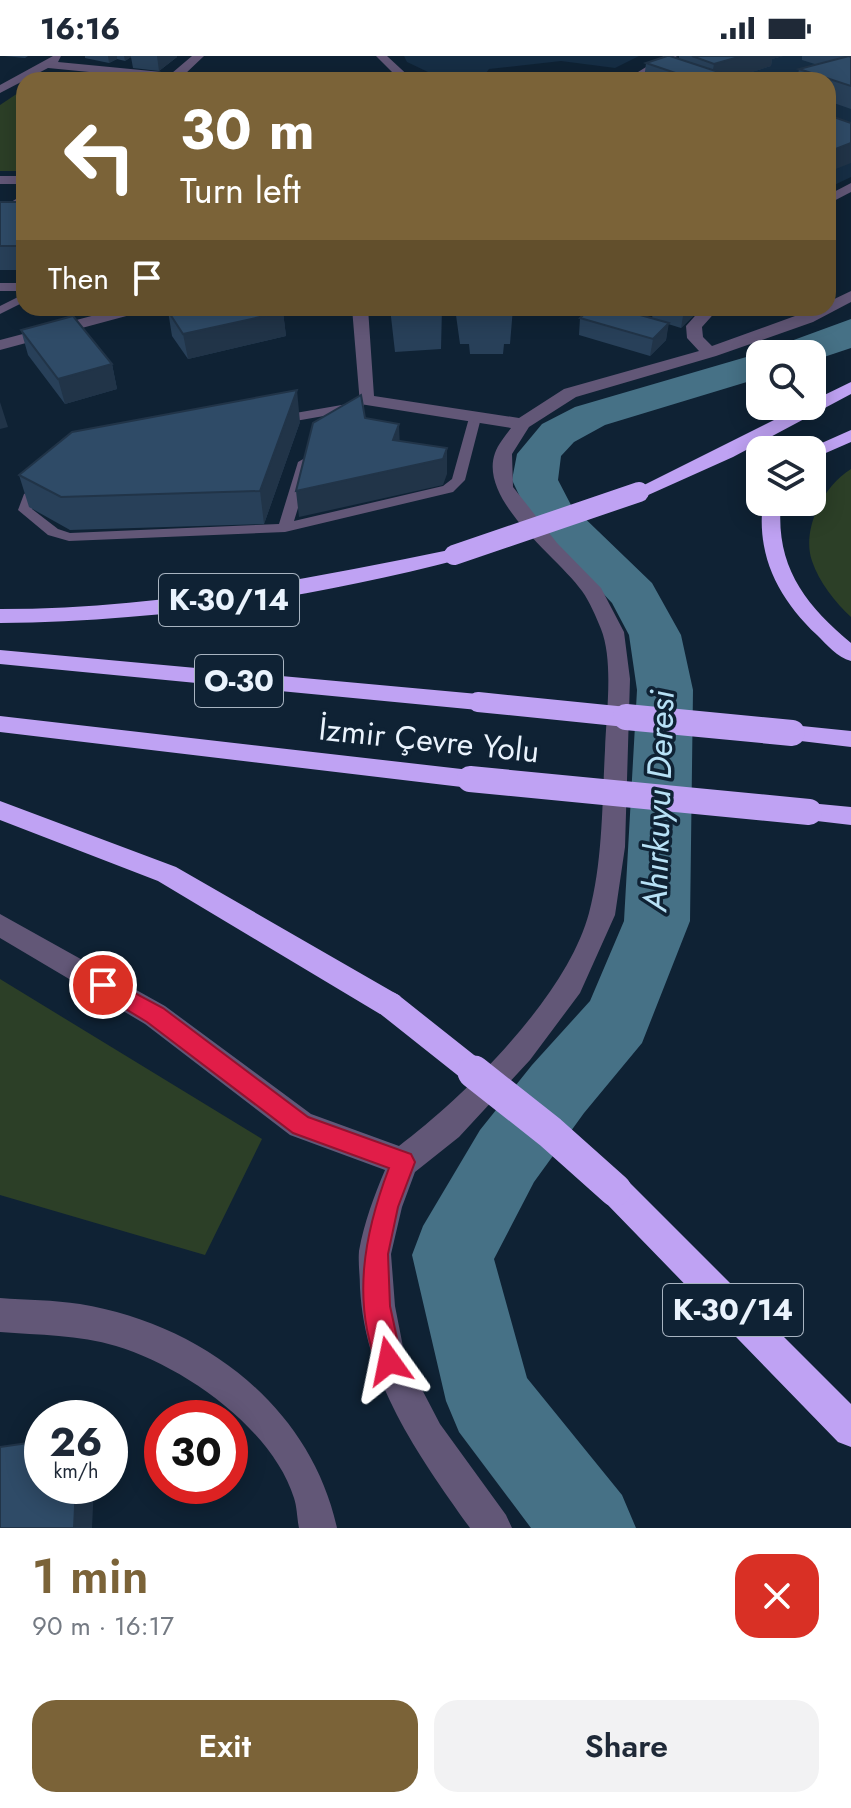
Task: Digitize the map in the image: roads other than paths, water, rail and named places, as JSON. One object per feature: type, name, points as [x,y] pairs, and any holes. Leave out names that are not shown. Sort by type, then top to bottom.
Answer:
[{"type":"highway","name":"K-30/14","points":[[0,616],[146,613],[260,596],[454,555],[639,492],[727,453],[851,387]]},
{"type":"highway","points":[[826,447],[851,435]]},
{"type":"highway","points":[[769,516],[774,561],[786,583],[824,633],[851,654]]},
{"type":"highway","name":"İzmir Çevre Yolu","points":[[0,657],[851,739]]},
{"type":"highway","name":"İzmir Çevre Yolu","points":[[0,724],[470,779],[851,816]]},
{"type":"highway","name":"K-30/14","points":[[0,810],[167,874],[390,1005],[550,1132],[615,1190],[851,1429]]},
{"type":"street","points":[[28,72],[61,56]]},
{"type":"street","points":[[180,72],[199,56]]},
{"type":"street","points":[[381,56],[398,72]]},
{"type":"street","points":[[645,72],[672,56]]},
{"type":"street","points":[[44,64],[124,72]]},
{"type":"street","points":[[0,345],[110,316]]},
{"type":"street","points":[[361,316],[366,400],[522,424]]},
{"type":"street","points":[[703,316],[694,326],[695,338],[710,353]]},
{"type":"street","points":[[493,1528],[427,1437],[389,1361],[378,1306],[375,1254],[386,1207],[403,1162],[448,1127],[520,1051],[570,985],[602,915],[613,847],[619,679],[613,632],[591,588],[550,547],[504,487],[503,454],[522,424],[570,393],[710,353],[814,316]]},
{"type":"street","points":[[0,925],[155,1015],[301,1125],[403,1162]]},
{"type":"street","points":[[0,1315],[81,1322],[120,1331],[178,1353],[226,1386],[276,1431],[309,1488],[318,1528]]},
{"type":"lane","points":[[263,423],[311,428],[366,400]]},
{"type":"lane","points":[[55,477],[29,497],[25,510],[53,532],[69,537],[285,528],[448,489],[458,480],[475,418]]},
{"type":"lane","points":[[285,528],[311,428]]},
{"type":"waterway","name":"Ahırkuyu Deresi","points":[[826,344],[851,331]]},
{"type":"waterway","name":"Ahırkuyu Deresi","points":[[589,1528],[490,1401],[452,1255],[507,1156],[558,1089],[617,1021],[657,921],[665,690],[655,635],[634,595],[551,512],[535,480],[539,454],[558,433],[590,416],[746,369]]}]
